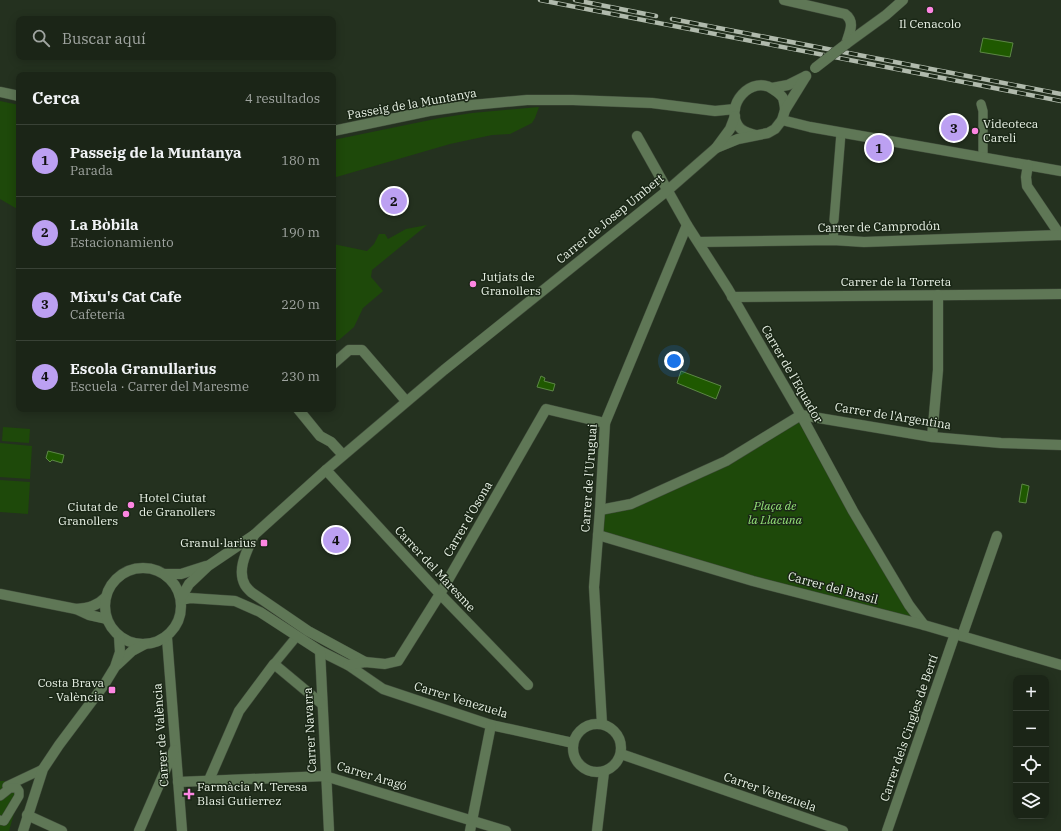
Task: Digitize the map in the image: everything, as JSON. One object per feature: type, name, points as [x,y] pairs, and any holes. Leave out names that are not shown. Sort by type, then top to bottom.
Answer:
[{"type":"street","points":[[784,0],[845,14],[851,20],[854,31]]},
{"type":"street","points":[[772,88],[788,85],[806,76],[846,44],[854,31],[886,15],[903,0]]},
{"type":"street","points":[[716,148],[738,139],[768,133],[775,129],[806,76]]},
{"type":"street","points":[[716,148],[730,129],[737,100],[744,91],[752,86],[762,85],[772,88],[782,97],[784,115]]},
{"type":"street","points":[[0,92],[16,95]]},
{"type":"street","name":"Passeig de la Muntanya","points":[[336,130],[429,111],[527,100],[652,103],[735,112]]},
{"type":"street","points":[[981,104],[983,111],[982,157]]},
{"type":"street","points":[[735,112],[738,126],[744,132],[755,135]]},
{"type":"street","points":[[784,115],[810,127],[1061,171]]},
{"type":"street","points":[[834,220],[840,132]]},
{"type":"street","name":"Carrer de l'Equador","points":[[637,136],[687,225],[732,296],[801,415],[853,511],[909,605],[924,625]]},
{"type":"street","name":"Carrer de Josep Umbert","points":[[208,566],[254,535],[406,401],[668,190],[716,148]]},
{"type":"street","points":[[1028,165],[1026,177],[1027,186],[1061,235]]},
{"type":"street","name":"Carrer de l'Uruguai","points":[[602,724],[594,588],[605,423],[687,225]]},
{"type":"street","points":[[833,240],[834,229]]},
{"type":"street","name":"Carrer de Camprodón","points":[[699,242],[833,240],[864,242],[1061,235]]},
{"type":"street","name":"Carrer de la Torreta","points":[[732,296],[1061,294]]},
{"type":"street","points":[[932,437],[938,370],[938,295]]},
{"type":"street","points":[[336,361],[349,350],[362,350],[406,401]]},
{"type":"street","name":"Carrer d'Osona","points":[[365,662],[385,664],[398,661],[440,594],[546,408],[605,423]]},
{"type":"street","points":[[300,412],[320,436],[331,442],[343,455]]},
{"type":"street","points":[[600,510],[631,504],[726,461],[801,415]]},
{"type":"street","name":"Carrer de l'Argentina","points":[[801,415],[932,437],[1001,443],[1061,445]]},
{"type":"street","name":"Carrer del Maresme","points":[[326,470],[440,594],[528,685]]},
{"type":"street","name":"Carrer de Josep Umbert","points":[[254,535],[242,564],[244,584],[251,592],[308,631],[365,662]]},
{"type":"street","name":"Carrer del Brasil","points":[[598,535],[753,581],[924,625],[1061,665]]},
{"type":"street","name":"Carrer dels Cingles de Bertí","points":[[886,831],[997,536]]},
{"type":"street","points":[[165,574],[181,574],[208,566]]},
{"type":"street","points":[[181,599],[189,584],[208,566]]},
{"type":"street","points":[[76,609],[90,608],[98,605],[106,597],[118,577],[130,570],[143,568],[157,570],[165,574],[177,588],[181,599],[181,612],[177,624],[167,638],[154,643],[145,644],[130,642],[119,636],[107,619],[105,608],[106,597]]},
{"type":"street","points":[[0,594],[76,609],[89,615],[107,619]]},
{"type":"street","name":"Carrer Venezuela","points":[[181,599],[190,598],[235,601],[260,612],[320,651],[348,665],[383,689],[491,725],[573,743]]},
{"type":"street","points":[[23,831],[43,769],[104,685],[115,667],[120,652],[119,636]]},
{"type":"street","points":[[209,780],[239,711],[297,636]]},
{"type":"street","name":"Carrer de València","points":[[167,638],[182,831]]},
{"type":"street","points":[[115,667],[132,651],[145,644]]},
{"type":"street","name":"Carrer Navarra","points":[[320,651],[325,776],[329,831]]},
{"type":"street","points":[[348,665],[365,662]]},
{"type":"street","points":[[274,664],[322,704]]},
{"type":"street","points":[[602,724],[611,728],[617,734],[621,742],[621,754],[617,762],[611,768],[604,772],[590,772],[577,762],[573,754],[573,743],[582,729],[590,725],[602,724]]},
{"type":"street","points":[[470,831],[491,725]]},
{"type":"street","points":[[139,831],[175,748]]},
{"type":"street","name":"Carrer Venezuela","points":[[621,754],[843,831]]},
{"type":"street","points":[[0,789],[43,769]]},
{"type":"street","points":[[597,831],[604,772]]},
{"type":"street","name":"Carrer Aragó","points":[[178,782],[325,776],[506,831]]},
{"type":"street","points":[[0,796],[10,788],[16,788],[19,791],[19,796],[4,821],[0,820]]},
{"type":"street","points":[[27,815],[62,831]]},
{"type":"green space","points":[[0,101],[16,104],[16,208],[0,199]]},
{"type":"green space","points":[[539,107],[532,123],[510,134],[492,135],[450,144],[336,177],[336,139],[472,113]]},
{"type":"green space","points":[[427,225],[372,270],[371,277],[383,291],[363,308],[354,327],[339,340],[336,340],[336,245],[367,251],[374,244],[379,234],[385,234],[388,239],[406,229]]},
{"type":"green space","name":"Plaça de la Llacuna","points":[[801,415],[924,625],[598,535],[600,510],[631,504],[726,461]]},
{"type":"green space","points":[[3,427],[30,429],[29,443],[2,441]]},
{"type":"green space","points":[[0,443],[32,446],[30,479],[0,477]]},
{"type":"green space","points":[[0,480],[30,482],[28,514],[0,512]]},
{"type":"green space","points":[[0,781],[4,781],[17,788],[19,796],[9,831],[0,831]]},
{"type":"shaded area","points":[[983,38],[1013,43],[1010,57],[980,52]]},
{"type":"shaded area","points":[[681,371],[721,386],[716,399],[677,383]]},
{"type":"shaded area","points":[[541,376],[545,378],[544,381],[555,384],[553,391],[537,387]]},
{"type":"shaded area","points":[[48,451],[64,455],[62,463],[52,460],[50,462],[46,458]]},
{"type":"shaded area","points":[[1022,484],[1029,486],[1026,503],[1019,502]]},
{"type":"railway","points":[[540,0],[1061,101]]},
{"type":"railway","points":[[575,0],[656,16]]},
{"type":"railway","points":[[672,19],[1061,94]]},
{"type":"place","name":"Il Cenacolo","points":[[930,10]]},
{"type":"place","name":"Mixu's Cat Cafe","points":[[954,128]]},
{"type":"place","name":"Videoteca Careli","points":[[975,131]]},
{"type":"place","name":"Passeig de la Muntanya","points":[[879,148]]},
{"type":"place","name":"La Bòbila","points":[[394,201]]},
{"type":"place","name":"Jutjats de Granollers","points":[[473,284]]},
{"type":"place","name":"Hotel Ciutat de Granollers","points":[[131,505]]},
{"type":"place","name":"Ciutat de Granollers","points":[[126,514]]},
{"type":"place","name":"Escola Granullarius","points":[[336,540]]},
{"type":"place","name":"Granul·larius","points":[[264,543]]},
{"type":"place","name":"Costa Brava - València","points":[[112,690]]},
{"type":"place","name":"Farmàcia M. Teresa Blasi Gutierrez","points":[[189,794]]}]
